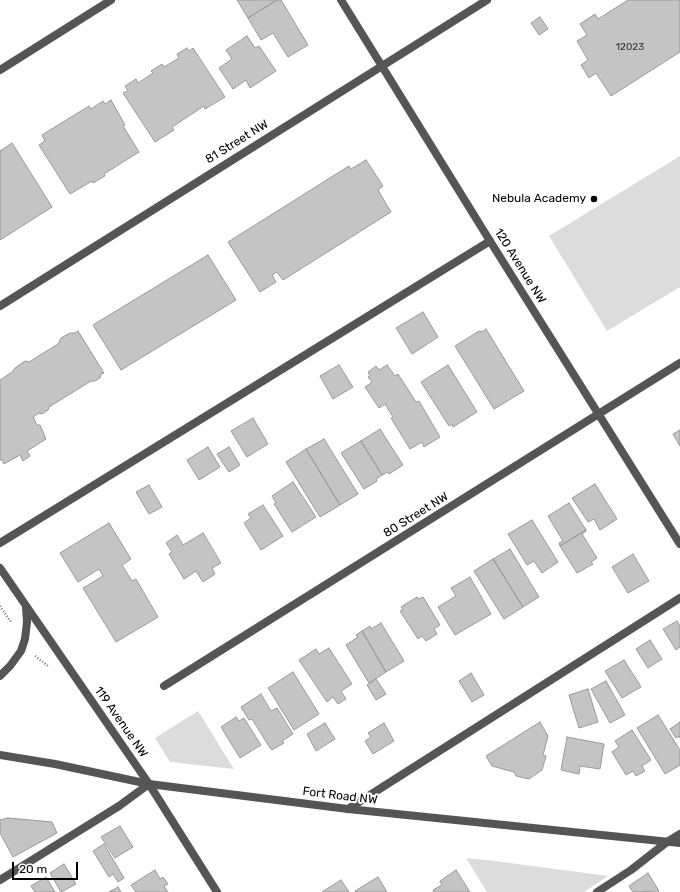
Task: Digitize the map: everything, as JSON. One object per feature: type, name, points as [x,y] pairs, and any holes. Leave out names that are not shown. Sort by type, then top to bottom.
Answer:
[{"type":"street","points":[[0,70],[111,0]]},
{"type":"street","name":"120 Avenue NW","points":[[341,0],[680,544]]},
{"type":"street","name":"81 Street NW","points":[[0,306],[382,65],[488,0]]},
{"type":"street","points":[[0,543],[490,241]]},
{"type":"street","name":"80 Street NW","points":[[164,686],[680,363]]},
{"type":"street","name":"119 Avenue NW","points":[[0,568],[149,784],[217,892]]},
{"type":"street","points":[[348,810],[680,598]]},
{"type":"street","points":[[0,676],[10,666],[21,651],[25,639],[27,622],[26,606]]},
{"type":"street","name":"Fort Road NW","points":[[0,755],[55,764],[149,784],[348,810],[680,843]]},
{"type":"street","points":[[0,880],[119,806],[149,784]]},
{"type":"street","points":[[597,892],[631,870],[667,842],[680,834]]},
{"type":"shaded area","points":[[680,156],[680,287],[607,331],[549,236]]},
{"type":"shaded area","points":[[198,711],[234,769],[170,762],[155,738]]},
{"type":"shaded area","points":[[466,858],[608,876],[584,892],[487,892]]},
{"type":"building","points":[[237,0],[277,0],[248,18]]},
{"type":"building","points":[[277,0],[281,0],[308,45],[288,57],[273,33],[261,40],[248,18]]},
{"type":"building","points":[[628,0],[680,0],[680,52],[611,96],[596,73],[589,78],[581,65],[588,60],[577,41],[587,35],[580,24],[595,14],[598,19]]},
{"type":"building","points":[[540,17],[548,29],[539,35],[531,23]]},
{"type":"building","points":[[247,36],[255,48],[259,46],[276,71],[250,88],[246,80],[233,89],[219,68],[232,59],[226,50]]},
{"type":"building","points":[[187,48],[189,51],[193,48],[225,97],[205,109],[204,106],[172,127],[174,130],[155,142],[123,93],[128,91],[125,86],[136,79],[138,83],[153,73],[151,71],[162,64],[164,67],[179,58],[177,54]]},
{"type":"building","points":[[111,100],[125,125],[123,126],[139,152],[104,174],[105,176],[93,183],[92,181],[70,194],[39,145],[45,141],[42,135],[89,106],[91,109],[103,101],[105,104]]},
{"type":"building","points":[[12,143],[52,207],[0,240],[0,151]]},
{"type":"building","points":[[366,160],[383,186],[378,190],[391,212],[283,280],[277,272],[272,275],[276,282],[260,292],[228,242],[349,166],[351,169]]},
{"type":"building","points":[[208,255],[236,300],[121,370],[93,325]]},
{"type":"building","points":[[423,312],[438,337],[412,354],[396,328]]},
{"type":"building","points":[[486,329],[524,391],[494,409],[455,346],[479,331],[482,332]]},
{"type":"building","points":[[78,331],[104,373],[101,374],[100,378],[95,381],[91,381],[49,407],[48,410],[42,414],[39,413],[33,417],[37,425],[40,425],[46,439],[27,451],[30,456],[23,461],[20,455],[4,464],[2,460],[0,460],[0,380],[25,361],[29,362],[58,344],[61,338]]},
{"type":"building","points":[[339,365],[353,387],[333,399],[320,376]]},
{"type":"building","points":[[387,365],[395,376],[398,374],[416,402],[419,401],[440,437],[424,447],[422,442],[410,449],[391,418],[393,417],[385,404],[379,408],[365,387],[372,382],[368,377],[370,376],[368,372],[376,366],[379,370]]},
{"type":"building","points":[[448,365],[477,412],[453,427],[452,424],[449,426],[421,382]]},
{"type":"building","points":[[253,418],[268,444],[247,457],[231,431]]},
{"type":"building","points":[[380,429],[403,465],[389,474],[388,472],[382,475],[361,441]]},
{"type":"building","points":[[680,430],[680,446],[673,434]]},
{"type":"building","points":[[324,439],[358,494],[340,505],[306,449]]},
{"type":"building","points":[[361,441],[382,475],[376,479],[377,481],[364,489],[341,453]]},
{"type":"building","points":[[208,447],[220,467],[199,480],[187,460]]},
{"type":"building","points":[[229,447],[240,465],[229,472],[217,454]]},
{"type":"building","points":[[306,449],[340,505],[320,517],[286,462]]},
{"type":"building","points":[[293,482],[316,517],[292,532],[274,504],[276,503],[272,496]]},
{"type":"building","points":[[595,484],[617,519],[600,530],[594,519],[588,522],[572,498]]},
{"type":"building","points":[[149,485],[162,507],[149,514],[136,492]]},
{"type":"building","points":[[569,503],[586,530],[560,546],[559,543],[563,541],[548,516]]},
{"type":"building","points":[[263,505],[283,536],[261,550],[244,523],[251,518],[248,514]]},
{"type":"building","points":[[532,520],[558,562],[542,573],[534,561],[527,565],[508,534]]},
{"type":"building","points":[[109,523],[131,559],[122,565],[132,581],[136,579],[158,617],[116,642],[83,588],[103,576],[99,569],[78,582],[60,553]]},
{"type":"building","points":[[586,530],[582,534],[597,558],[591,562],[593,564],[577,573],[560,546]]},
{"type":"building","points":[[203,533],[221,563],[212,568],[215,574],[203,582],[196,571],[184,579],[169,554],[172,552],[166,543],[177,535],[183,545]]},
{"type":"building","points":[[510,549],[539,597],[523,607],[493,559]]},
{"type":"building","points":[[633,554],[649,581],[628,593],[612,567]]},
{"type":"building","points":[[493,559],[523,607],[504,619],[474,571]]},
{"type":"building","points":[[470,577],[491,614],[455,635],[438,607],[456,596],[451,588]]},
{"type":"building","points":[[417,597],[419,599],[423,597],[440,625],[434,629],[437,634],[426,641],[422,636],[418,639],[400,611],[403,610],[401,607]]},
{"type":"building","points":[[677,621],[680,626],[680,647],[676,650],[663,629]]},
{"type":"building","points":[[381,623],[404,661],[386,672],[362,631],[370,626],[371,629]]},
{"type":"building","points":[[362,631],[386,672],[369,683],[346,645],[358,637],[356,635]]},
{"type":"building","points":[[650,640],[662,659],[648,668],[636,649]]},
{"type":"building","points":[[329,648],[352,684],[341,691],[346,699],[338,704],[333,697],[327,702],[299,660],[316,649],[319,654]]},
{"type":"building","points":[[624,660],[641,687],[622,698],[605,671]]},
{"type":"building","points":[[293,672],[319,714],[294,730],[268,688]]},
{"type":"building","points":[[471,673],[484,695],[472,702],[459,681]]},
{"type":"building","points":[[376,679],[386,694],[376,700],[367,685]]},
{"type":"building","points":[[606,681],[625,715],[610,723],[591,689]]},
{"type":"building","points":[[588,689],[598,722],[579,728],[569,695]]},
{"type":"building","points":[[261,694],[271,711],[277,708],[293,734],[282,741],[284,743],[272,750],[252,719],[249,720],[241,707]]},
{"type":"building","points":[[658,715],[680,750],[680,765],[665,774],[637,728]]},
{"type":"building","points":[[236,717],[239,721],[244,718],[261,745],[240,758],[221,727]]},
{"type":"building","points":[[540,722],[548,736],[543,755],[546,756],[542,770],[529,779],[516,776],[514,772],[492,766],[486,756]]},
{"type":"building","points":[[680,722],[680,738],[679,736],[676,738],[670,729]]},
{"type":"building","points":[[325,723],[335,739],[316,751],[307,734]]},
{"type":"building","points":[[384,723],[394,741],[373,754],[365,741],[371,737],[368,733]]},
{"type":"building","points":[[632,730],[651,760],[642,766],[645,771],[636,776],[633,771],[626,775],[612,752],[619,747],[615,741]]},
{"type":"building","points":[[567,737],[604,744],[600,769],[580,766],[579,774],[561,770]]},
{"type":"building","points":[[8,818],[52,822],[57,833],[13,857],[0,833],[0,820]]},
{"type":"building","points":[[120,826],[133,847],[115,858],[101,837]]},
{"type":"building","points":[[104,844],[124,878],[118,882],[113,874],[109,877],[93,851]]},
{"type":"building","points":[[64,864],[76,884],[61,892],[50,873]]},
{"type":"building","points":[[155,870],[160,879],[163,877],[168,884],[164,886],[168,892],[136,892],[131,885]]},
{"type":"building","points":[[456,870],[470,892],[434,892],[433,890],[442,885],[440,881]]},
{"type":"building","points":[[648,873],[659,891],[633,892],[629,886]]},
{"type":"building","points":[[46,877],[55,892],[35,892],[31,886]]},
{"type":"building","points":[[378,877],[387,892],[355,891]]},
{"type":"building","points":[[341,880],[349,892],[322,892]]},
{"type":"building","points":[[118,887],[121,892],[109,892]]},
{"type":"place","name":"Nebula Academy","points":[[594,199]]}]
